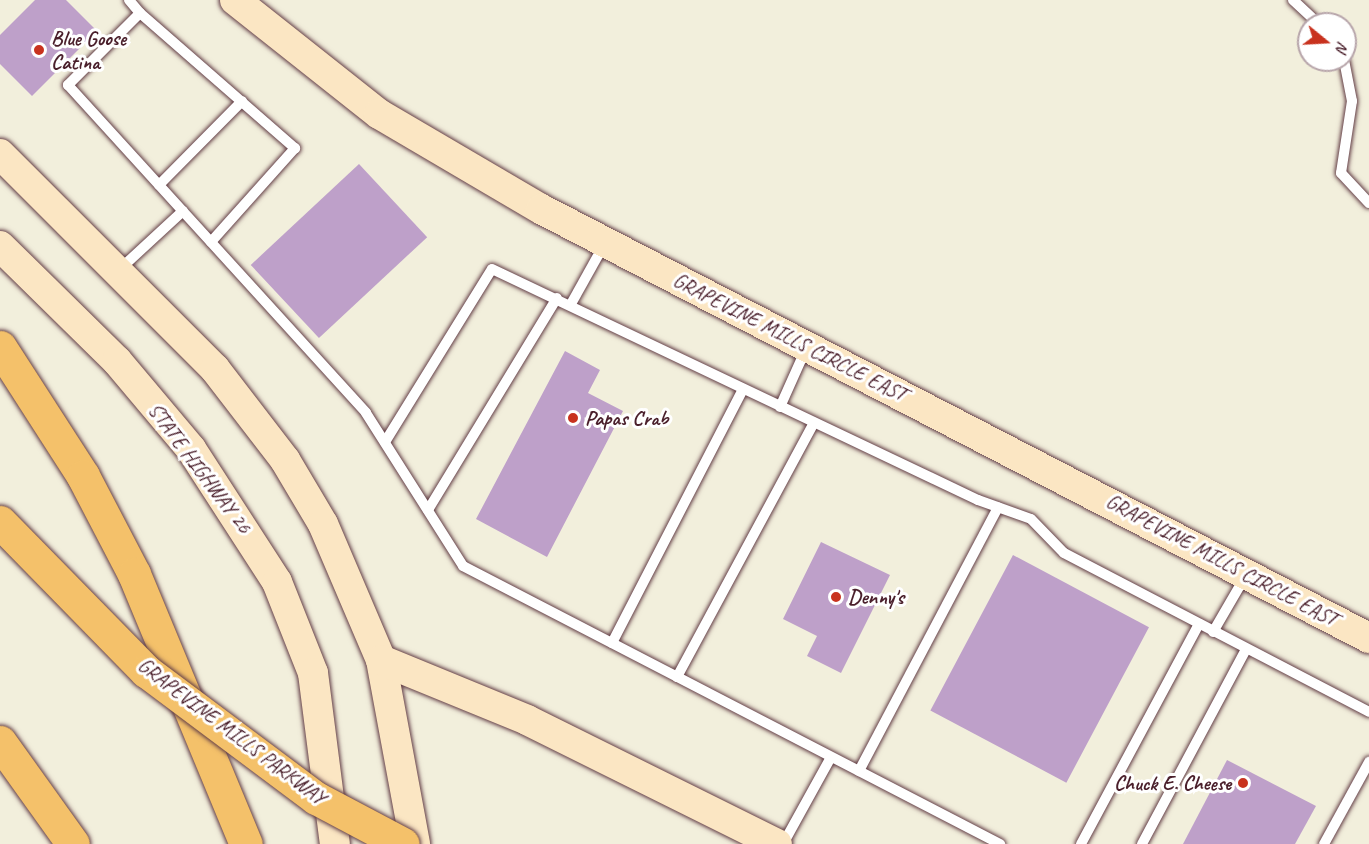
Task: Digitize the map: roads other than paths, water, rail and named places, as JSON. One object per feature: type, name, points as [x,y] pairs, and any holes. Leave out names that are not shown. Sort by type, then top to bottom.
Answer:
[{"type":"highway","points":[[0,347],[83,476],[134,574],[246,844]]},
{"type":"highway","name":"GRAPEVINE MILLS PARKWAY","points":[[0,522],[146,671],[316,798],[403,844]]},
{"type":"highway","points":[[0,742],[74,844]]},
{"type":"main road","name":"GRAPEVINE MILLS CIRCLE EAST","points":[[235,0],[379,114],[605,243],[1248,572],[1369,638]]},
{"type":"main road","points":[[0,154],[114,274],[214,369],[285,460],[323,524],[381,660],[415,844]]},
{"type":"main road","name":"STATE HIGHWAY 26","points":[[0,246],[117,361],[191,449],[278,582],[313,673],[335,844]]},
{"type":"main road","points":[[381,660],[527,720],[777,844]]},
{"type":"lane","points":[[129,0],[140,13],[295,148],[211,242]]},
{"type":"lane","points":[[1293,0],[1306,12]]},
{"type":"lane","points":[[140,13],[68,84],[366,412],[463,566],[1000,844]]},
{"type":"lane","points":[[1346,72],[1352,101],[1341,173],[1369,203]]},
{"type":"lane","points":[[159,185],[242,101]]},
{"type":"lane","points":[[114,274],[183,211]]},
{"type":"lane","points":[[571,304],[605,243]]},
{"type":"lane","points":[[385,442],[492,269],[571,304],[814,423],[998,507],[1031,519],[1064,553],[1369,712]]},
{"type":"lane","points":[[428,510],[557,298]]},
{"type":"lane","points":[[780,407],[807,346]]},
{"type":"lane","points":[[612,643],[743,389]]},
{"type":"lane","points":[[677,677],[814,423]]},
{"type":"lane","points":[[859,771],[998,507]]},
{"type":"lane","points":[[1213,632],[1248,572]]},
{"type":"lane","points":[[1081,844],[1199,624]]},
{"type":"lane","points":[[1142,844],[1246,649]]},
{"type":"lane","points":[[783,844],[831,757]]},
{"type":"lane","points":[[1324,844],[1369,762]]},
{"type":"place","name":"Blue Goose Catina","points":[[39,50]]},
{"type":"place","name":"Papas Crab","points":[[573,418]]},
{"type":"place","name":"Denny's","points":[[836,597]]},
{"type":"place","name":"Chuck E. Cheese","points":[[1243,783]]}]
